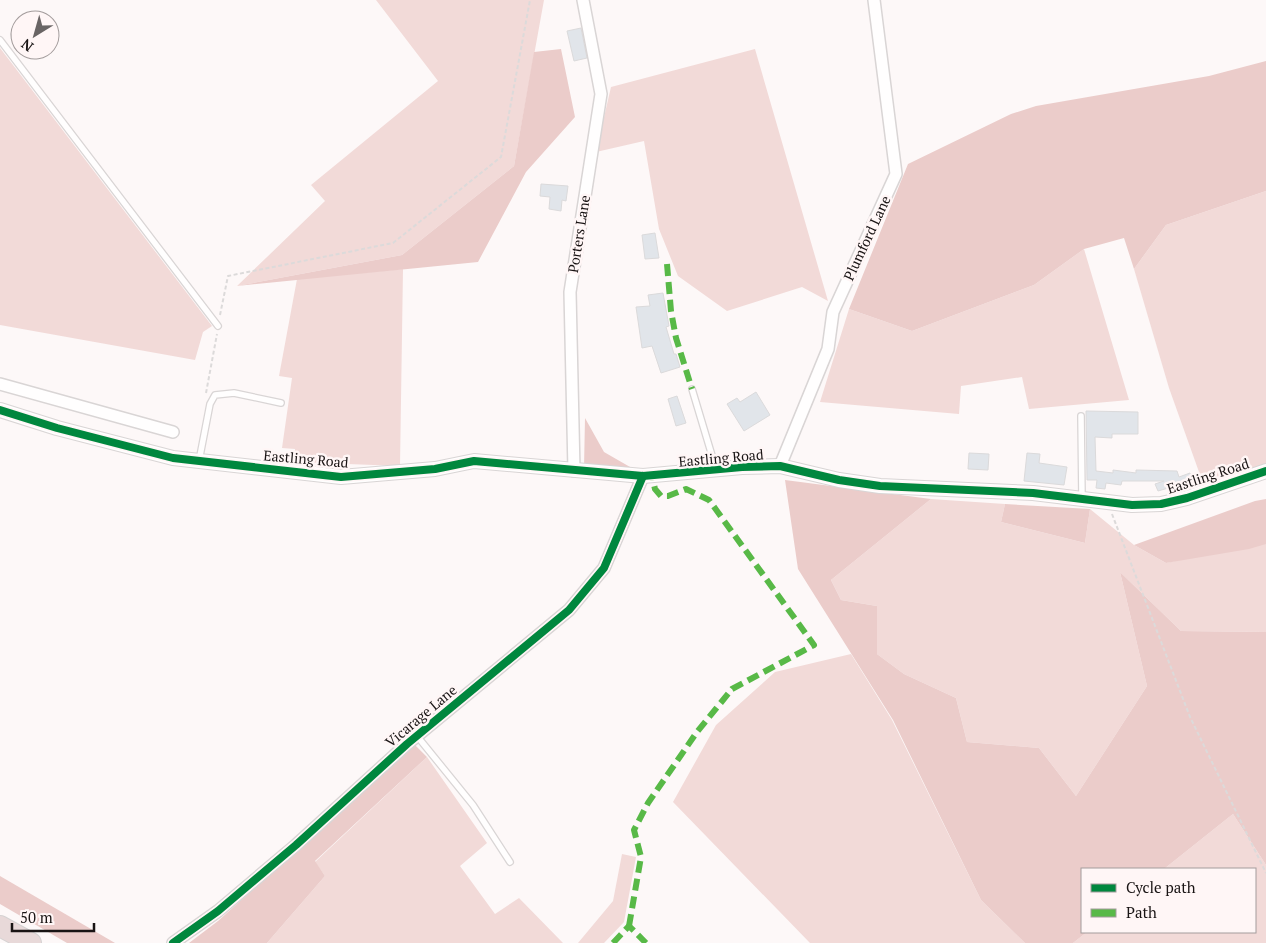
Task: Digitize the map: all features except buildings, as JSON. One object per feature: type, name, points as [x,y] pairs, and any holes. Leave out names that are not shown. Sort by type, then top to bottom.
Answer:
[{"type":"highway","points":[[0,926],[31,943]]},
{"type":"street","name":"Porters Lane","points":[[574,471],[570,292],[601,94],[583,0]]},
{"type":"street","name":"Plumford Lane","points":[[780,466],[828,349],[833,312],[896,174],[874,0]]},
{"type":"street","points":[[0,384],[173,432]]},
{"type":"street","name":"Eastling Road","points":[[0,410],[57,428],[173,458],[341,477],[435,469],[474,461],[643,476],[780,466],[839,480],[880,486],[1033,493],[1108,503],[1160,504],[1187,498],[1266,470]]},
{"type":"street","points":[[780,466],[785,442],[799,412]]},
{"type":"street","name":"Vicarage Lane","points":[[173,943],[218,910],[296,845],[417,736],[568,610],[604,568],[643,476]]},
{"type":"lane","points":[[0,40],[218,326]]},
{"type":"lane","points":[[692,389],[716,471]]},
{"type":"lane","points":[[199,461],[210,404],[215,395],[234,393],[281,403]]},
{"type":"lane","points":[[1081,416],[1082,499]]},
{"type":"lane","points":[[417,736],[473,805],[510,862]]},
{"type":"path","points":[[206,393],[228,276],[393,243],[501,157],[530,0]]},
{"type":"path","points":[[1108,503],[1190,717],[1266,872]]},
{"type":"shaded area","points":[[376,0],[544,0],[514,166],[402,255],[237,286],[325,201],[311,185],[438,81]]},
{"type":"shaded area","points":[[0,48],[212,326],[203,332],[195,360],[0,325]]},
{"type":"shaded area","points":[[561,49],[575,117],[526,172],[478,262],[237,286],[402,255],[514,166],[534,52]]},
{"type":"shaded area","points":[[755,49],[828,301],[802,287],[727,311],[678,276],[659,229],[644,141],[596,152],[611,87]]},
{"type":"shaded area","points":[[1266,61],[1266,191],[1166,225],[1134,269],[1124,238],[1084,249],[1034,285],[912,331],[849,309],[908,164],[1011,114],[1036,106],[1209,76]]},
{"type":"shaded area","points":[[1266,191],[1266,467],[1204,486],[1169,388],[1134,269],[1166,225]]},
{"type":"shaded area","points":[[1084,249],[1129,400],[1029,409],[1022,377],[961,386],[959,414],[820,402],[849,309],[912,331],[1034,285]]},
{"type":"shaded area","points":[[403,269],[400,466],[295,462],[295,449],[282,448],[292,378],[279,376],[297,279]]},
{"type":"shaded area","points":[[585,418],[604,452],[637,471],[584,468]]},
{"type":"shaded area","points":[[785,480],[931,499],[831,580],[841,600],[877,606],[877,654],[904,674],[956,698],[967,742],[1039,748],[1076,796],[1147,686],[1120,572],[1181,631],[1266,632],[1266,865],[1233,814],[1165,868],[1081,868],[1081,933],[1086,933],[1073,943],[1025,943],[981,900],[893,720],[798,569]]},
{"type":"shaded area","points":[[931,499],[1005,504],[1001,522],[1085,543],[1090,509],[1134,545],[1166,563],[1266,540],[1266,632],[1181,631],[1120,572],[1147,686],[1076,796],[1039,748],[967,742],[956,698],[904,674],[877,654],[877,606],[841,600],[831,580]]},
{"type":"shaded area","points":[[1266,499],[1266,544],[1249,549],[1166,563],[1134,545],[1255,501]]},
{"type":"shaded area","points":[[1005,504],[1090,509],[1085,543],[1001,522]]},
{"type":"shaded area","points":[[851,654],[892,720],[981,900],[1025,943],[810,943],[673,802],[716,725],[775,672]]},
{"type":"shaded area","points":[[414,744],[427,757],[315,861],[325,876],[267,943],[189,943],[218,921]]},
{"type":"shaded area","points":[[427,757],[487,843],[460,866],[495,914],[519,898],[563,943],[267,943],[325,876],[315,862]]},
{"type":"shaded area","points":[[1233,814],[1266,865],[1266,943],[1073,943],[1086,933],[1256,933],[1256,868],[1165,868]]},
{"type":"shaded area","points":[[622,854],[636,857],[624,922],[604,943],[578,943],[613,901]]},
{"type":"shaded area","points":[[0,876],[115,943],[67,943],[0,904]]},
{"type":"marked path","points":[[667,264],[671,311],[676,338],[692,389]]},
{"type":"marked path","points":[[629,926],[641,857],[634,830],[648,803],[697,732],[732,689],[814,645],[709,500],[686,489],[668,496],[661,496],[655,489],[652,476]]},
{"type":"marked path","points":[[613,943],[629,926],[646,943]]},
{"type":"cycle path","points":[[0,410],[57,428],[173,458],[341,477],[435,469],[474,461],[643,476],[742,467],[780,466],[839,480],[880,486],[1033,493],[1132,505],[1161,504],[1187,498],[1266,471]]},
{"type":"cycle path","points":[[173,943],[218,911],[296,845],[407,744],[569,610],[604,568],[643,476]]}]
